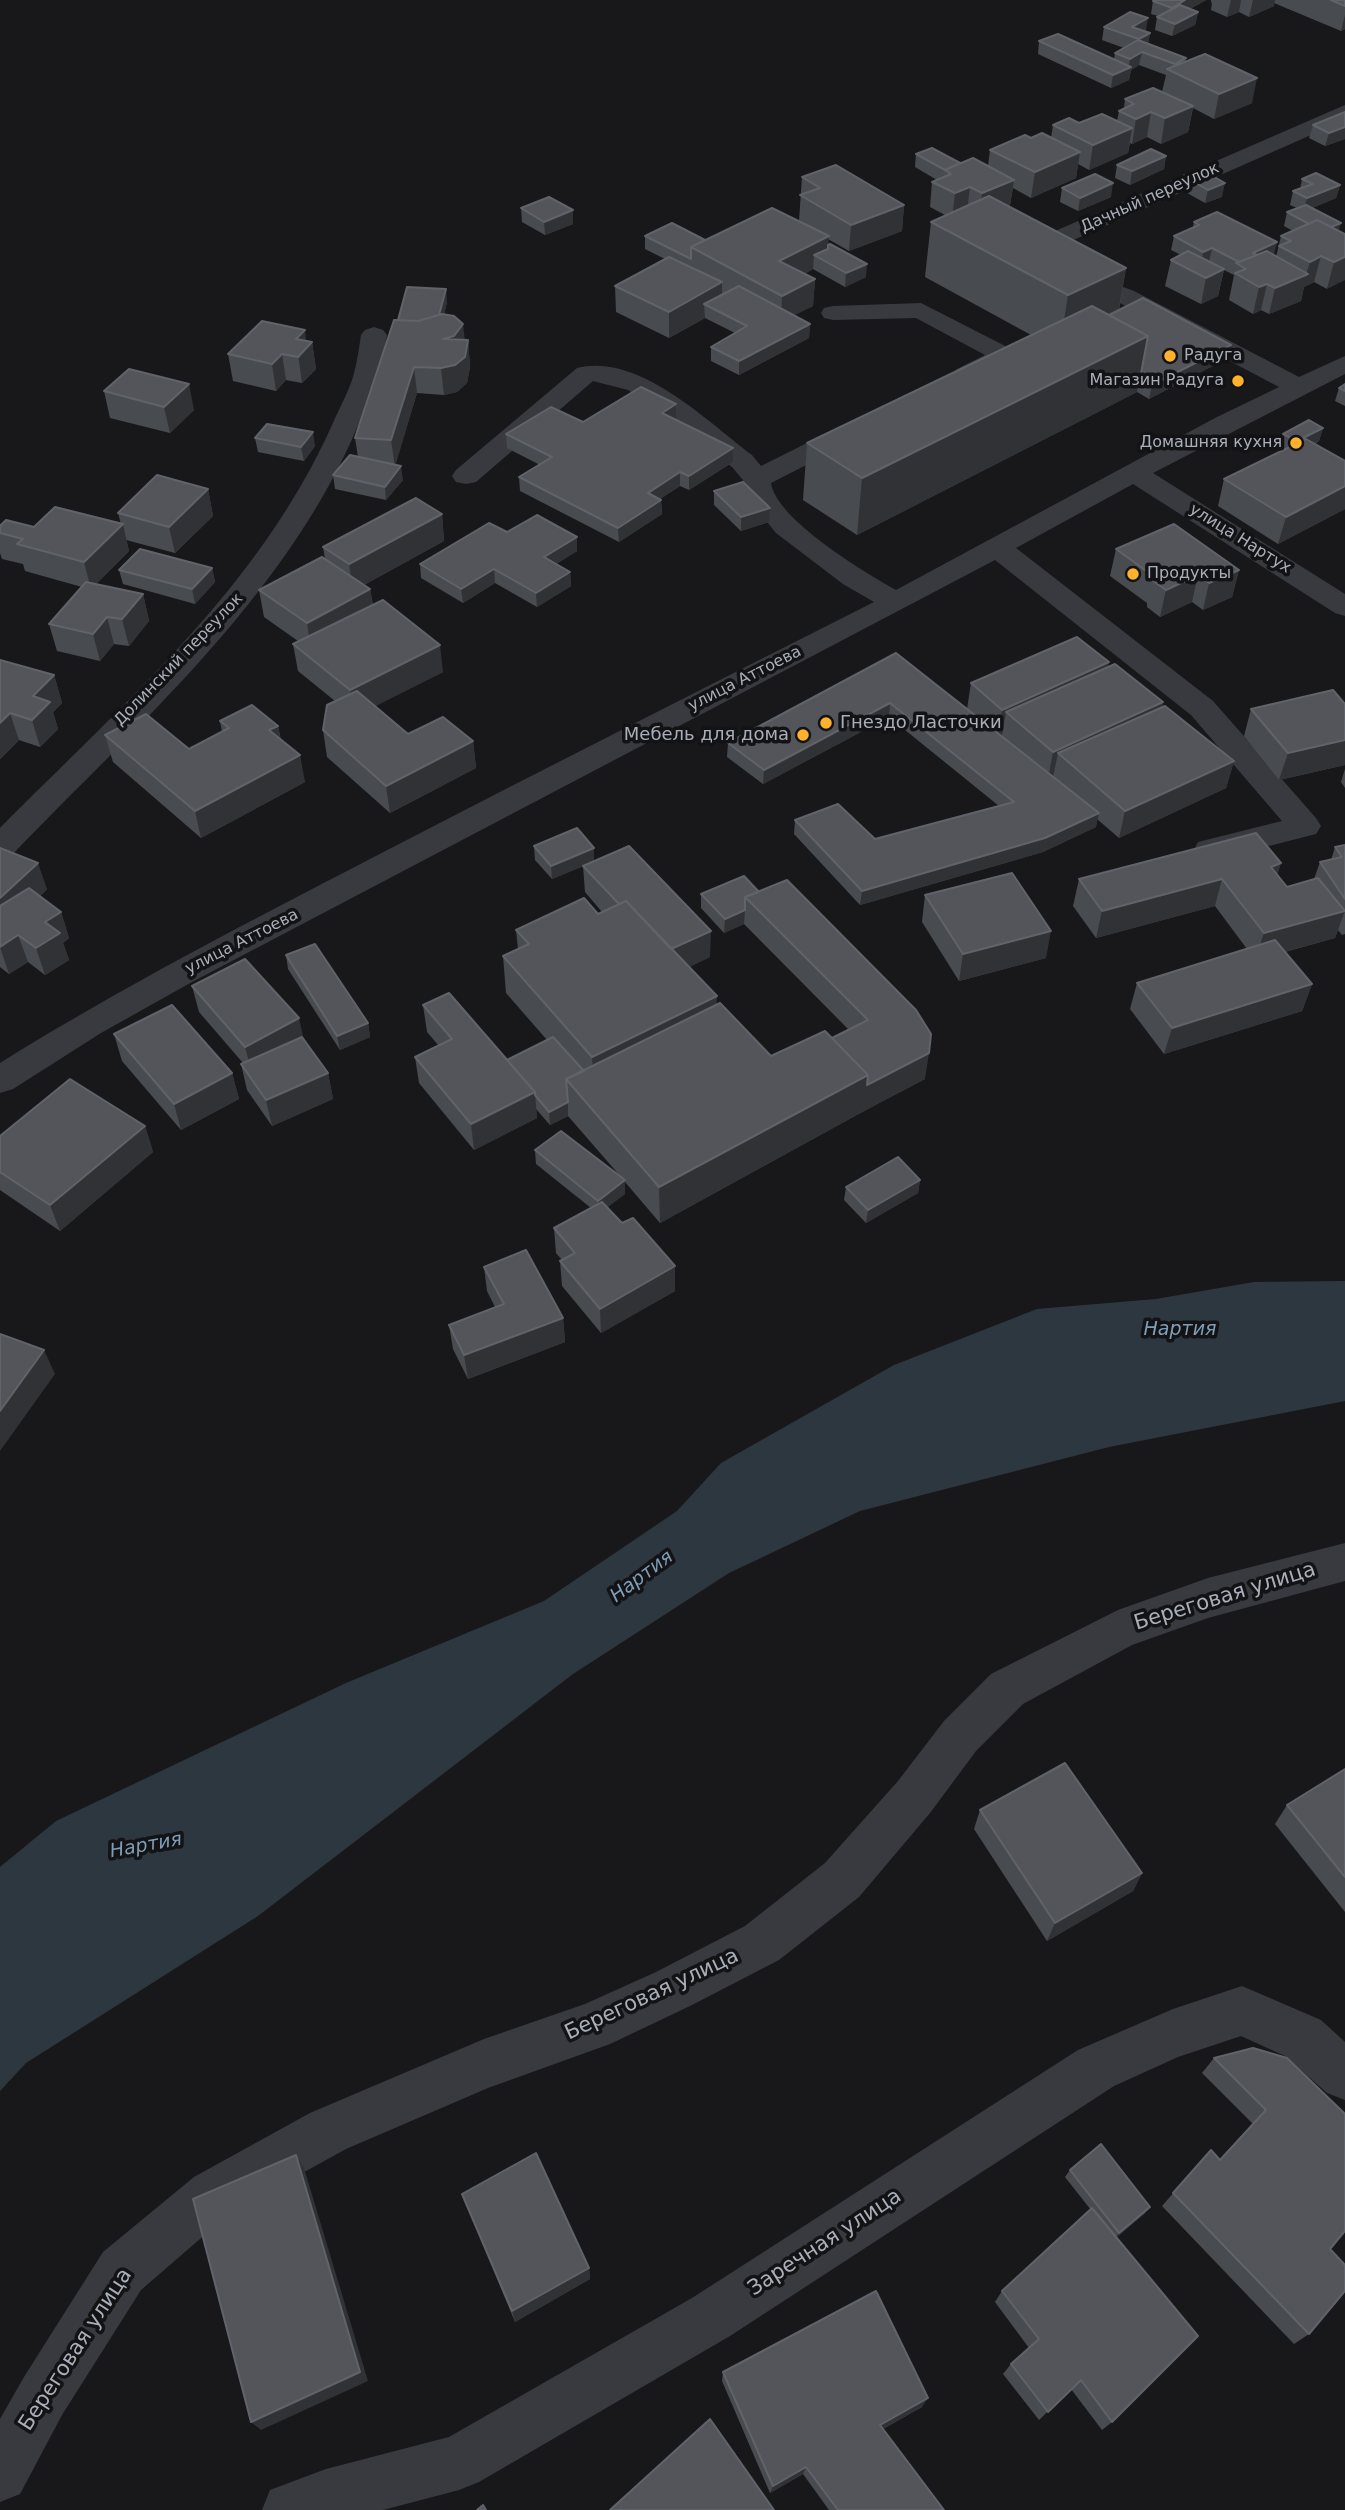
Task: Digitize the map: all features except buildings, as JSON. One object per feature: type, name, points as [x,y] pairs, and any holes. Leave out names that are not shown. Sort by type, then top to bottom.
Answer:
[{"type":"street","name":"Дачный переулок","points":[[1299,387],[1125,296],[1050,268],[1041,261],[1038,254],[1042,247],[1054,240],[1345,111]]},
{"type":"street","points":[[833,313],[921,310],[1004,355],[942,386]]},
{"type":"street","name":"Долинский переулок","points":[[0,847],[194,649],[245,592],[292,526],[325,471],[366,377],[374,335]]},
{"type":"street","name":"улица Аттоева","points":[[0,1080],[89,1024],[180,973],[607,749],[896,603],[1134,473],[1345,364]]},
{"type":"street","points":[[466,476],[586,373],[601,373],[637,384],[660,397],[742,461],[757,479],[760,495],[786,527],[853,578],[896,603]]},
{"type":"street","points":[[757,479],[868,423]]},
{"type":"street","name":"улица Нартух","points":[[1134,473],[1270,556],[1345,607]]},
{"type":"street","points":[[997,547],[1202,708],[1305,826],[1176,859]]},
{"type":"street","name":"Береговая улица","points":[[0,2474],[43,2396],[122,2271],[212,2195],[328,2131],[484,2064],[592,2026],[673,1989],[762,1943],[842,1880],[914,1797],[960,1736],[1007,1689],[1118,1630],[1208,1598],[1345,1562]]},
{"type":"street","name":"Заречная улица","points":[[290,2510],[326,2497],[459,2462],[711,2318],[1096,2068],[1173,2034],[1242,2011],[1303,2038],[1345,2075]]},
{"type":"water","name":"Нартия","points":[[1345,1281],[1345,1401],[1109,1447],[860,1511],[729,1573],[573,1674],[258,1916],[26,2063],[0,2091],[0,1867],[56,1821],[346,1683],[544,1601],[677,1511],[721,1463],[894,1365],[1037,1309],[1156,1299],[1254,1282]]},
{"type":"place","name":"Радуга","points":[[1170,356]]},
{"type":"place","name":"Магазин Радуга","points":[[1238,381]]},
{"type":"place","name":"Домашняя кухня","points":[[1296,443]]},
{"type":"place","name":"Продукты","points":[[1133,574]]},
{"type":"place","name":"Гнездо Ласточки","points":[[826,723]]},
{"type":"place","name":"Мебель для дома","points":[[803,735]]}]
